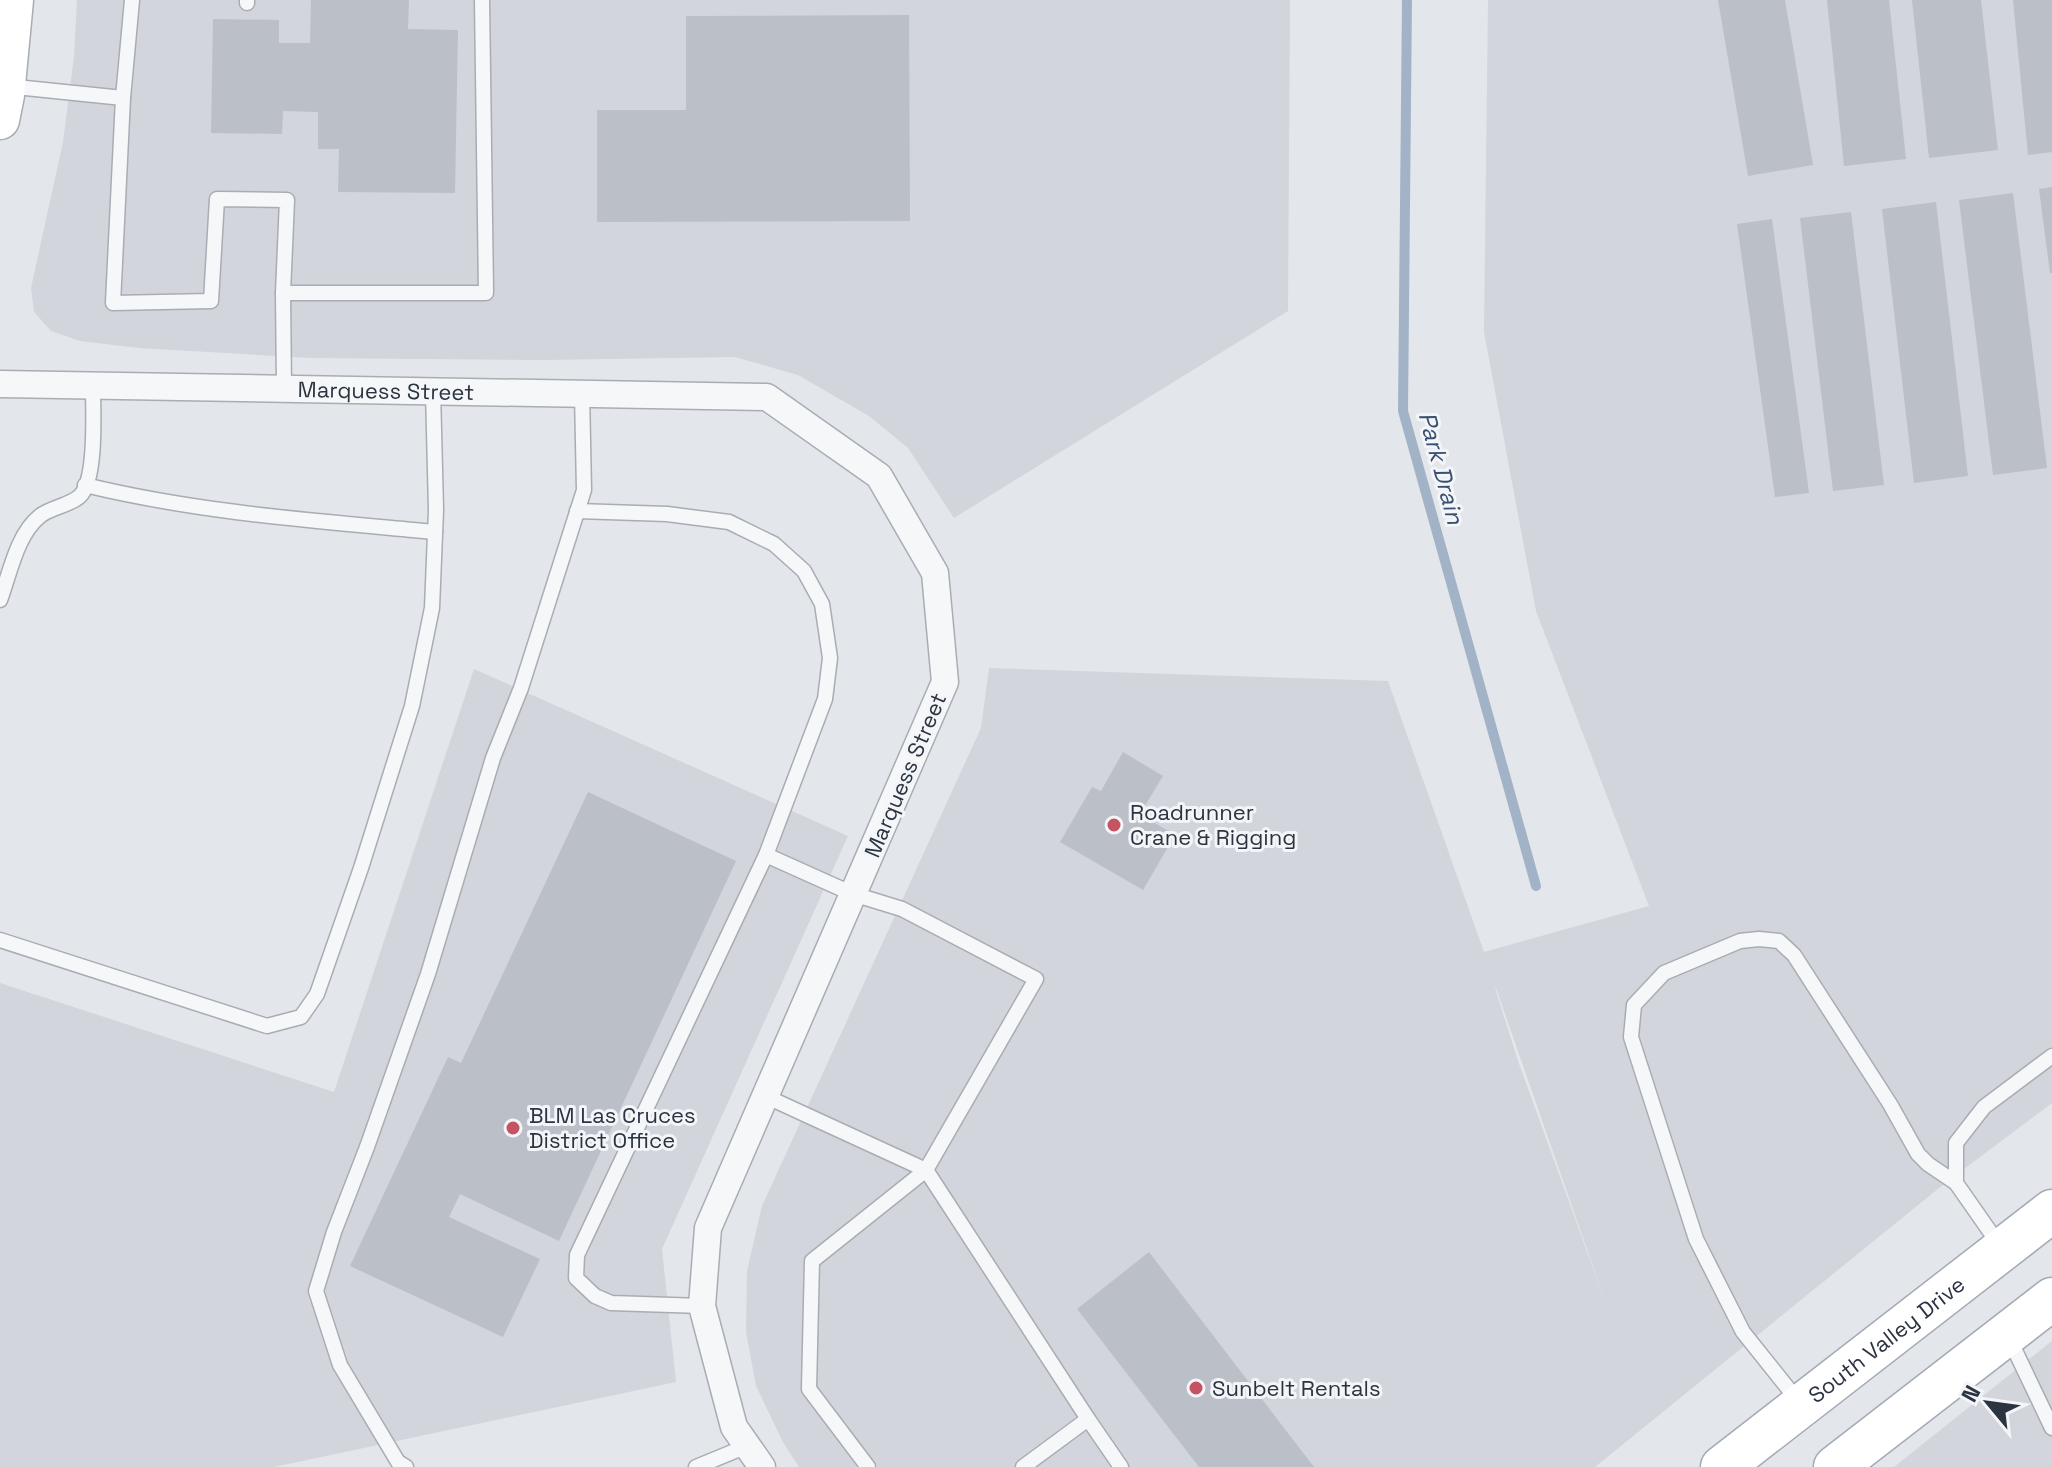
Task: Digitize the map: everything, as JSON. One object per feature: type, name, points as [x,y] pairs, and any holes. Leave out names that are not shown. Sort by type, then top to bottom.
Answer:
[{"type":"main road","points":[[3,103],[14,0]]},
{"type":"main road","name":"South Valley Drive","points":[[1722,1467],[2052,1211]]},
{"type":"main road","points":[[1835,1467],[2052,1299]]},
{"type":"street","name":"Marquess Street","points":[[0,384],[767,397],[879,476],[935,573],[945,682],[708,1228],[702,1306],[734,1427],[755,1457]]},
{"type":"lane","points":[[132,0],[123,98],[113,303],[211,301],[217,199],[287,200],[283,293],[284,389]]},
{"type":"lane","points":[[283,293],[486,293],[482,0]]},
{"type":"lane","points":[[3,103],[123,98]]},
{"type":"lane","points":[[0,600],[26,532],[41,516],[80,496],[85,485],[92,463],[93,386]]},
{"type":"lane","points":[[0,940],[267,1026],[301,1017],[317,994],[412,706],[432,608],[435,532],[433,391]]},
{"type":"lane","points":[[406,1467],[398,1462],[340,1365],[316,1291],[334,1232],[428,974],[493,758],[521,688],[584,490],[582,393]]},
{"type":"lane","points":[[85,485],[149,501],[435,532]]},
{"type":"lane","points":[[577,511],[667,514],[729,522],[774,544],[804,571],[822,604],[830,658],[825,699],[766,855],[577,1255],[576,1278],[595,1296],[611,1303],[702,1306]]},
{"type":"lane","points":[[766,855],[853,894],[902,909],[1036,979],[926,1170],[812,1261],[809,1389],[868,1467]]},
{"type":"lane","points":[[1801,1405],[1743,1332],[1696,1239],[1631,1037],[1634,1005],[1664,973],[1740,941],[1779,941],[1794,955],[1890,1104],[1918,1154],[1956,1183],[2002,1250]]},
{"type":"lane","points":[[1956,1183],[1956,1143],[1984,1107],[2052,1056]]},
{"type":"lane","points":[[765,1096],[926,1170],[1121,1467]]},
{"type":"lane","points":[[2007,1334],[2052,1428]]},
{"type":"lane","points":[[1023,1467],[1088,1419]]},
{"type":"lane","points":[[696,1467],[755,1457]]},
{"type":"shaded area","points":[[77,0],[1290,0],[1288,311],[954,518],[908,448],[869,416],[798,375],[735,357],[544,360],[310,358],[139,348],[80,341],[51,331],[34,312],[31,288],[63,142],[74,56]]},
{"type":"shaded area","points":[[1488,0],[2052,0],[2052,1103],[1944,1184],[1595,1467],[799,1467],[783,1442],[756,1386],[746,1332],[747,1271],[762,1206],[981,728],[989,668],[1388,681],[1484,952],[1649,906],[1536,611],[1484,332]],"holes":[[[1496,988],[1606,1304],[1518,1061]]]},
{"type":"shaded area","points":[[474,669],[848,836],[662,1249],[676,1382],[274,1467],[0,1467],[0,983],[334,1092]]},
{"type":"shaded area","points":[[2052,1341],[2052,1467],[1894,1467]]},
{"type":"building","points":[[311,0],[409,0],[408,29],[458,30],[455,193],[338,192],[339,149],[318,149],[318,112],[283,111],[282,134],[211,133],[213,19],[279,20],[279,43],[310,43]]},
{"type":"building","points":[[1718,0],[1785,0],[1813,165],[1748,176]]},
{"type":"building","points":[[1827,0],[1889,0],[1906,159],[1844,166]]},
{"type":"building","points":[[1912,0],[1981,0],[1998,150],[1929,158]]},
{"type":"building","points":[[2013,0],[2052,0],[2052,152],[2028,155]]},
{"type":"building","points":[[909,15],[910,221],[597,222],[597,110],[686,110],[686,16]]},
{"type":"building","points":[[2052,187],[2052,273],[2050,273],[2039,189]]},
{"type":"building","points":[[2013,193],[2047,468],[1993,475],[1959,200]]},
{"type":"building","points":[[1936,202],[1968,476],[1914,483],[1882,209]]},
{"type":"building","points":[[1851,212],[1884,485],[1833,491],[1800,218]]},
{"type":"building","points":[[1772,219],[1809,493],[1775,497],[1737,224]]},
{"type":"building","name":"Roadrunner Crane & Rigging","points":[[1123,752],[1163,776],[1140,814],[1175,835],[1143,890],[1060,842],[1092,787],[1101,791]]},
{"type":"building","name":"BLM Las Cruces District Office","points":[[588,792],[736,861],[559,1241],[460,1194],[449,1217],[540,1259],[503,1337],[350,1266],[448,1057],[461,1063]]},
{"type":"building","name":"Sunbelt Rentals","points":[[1149,1252],[1314,1467],[1199,1467],[1077,1309]]},
{"type":"waterway","name":"Park Drain","points":[[1407,0],[1403,411],[1536,886]]},
{"type":"place","name":"Roadrunner Crane & Rigging","points":[[1114,825]]},
{"type":"place","name":"BLM Las Cruces District Office","points":[[513,1128]]},
{"type":"place","name":"Sunbelt Rentals","points":[[1196,1388]]}]
